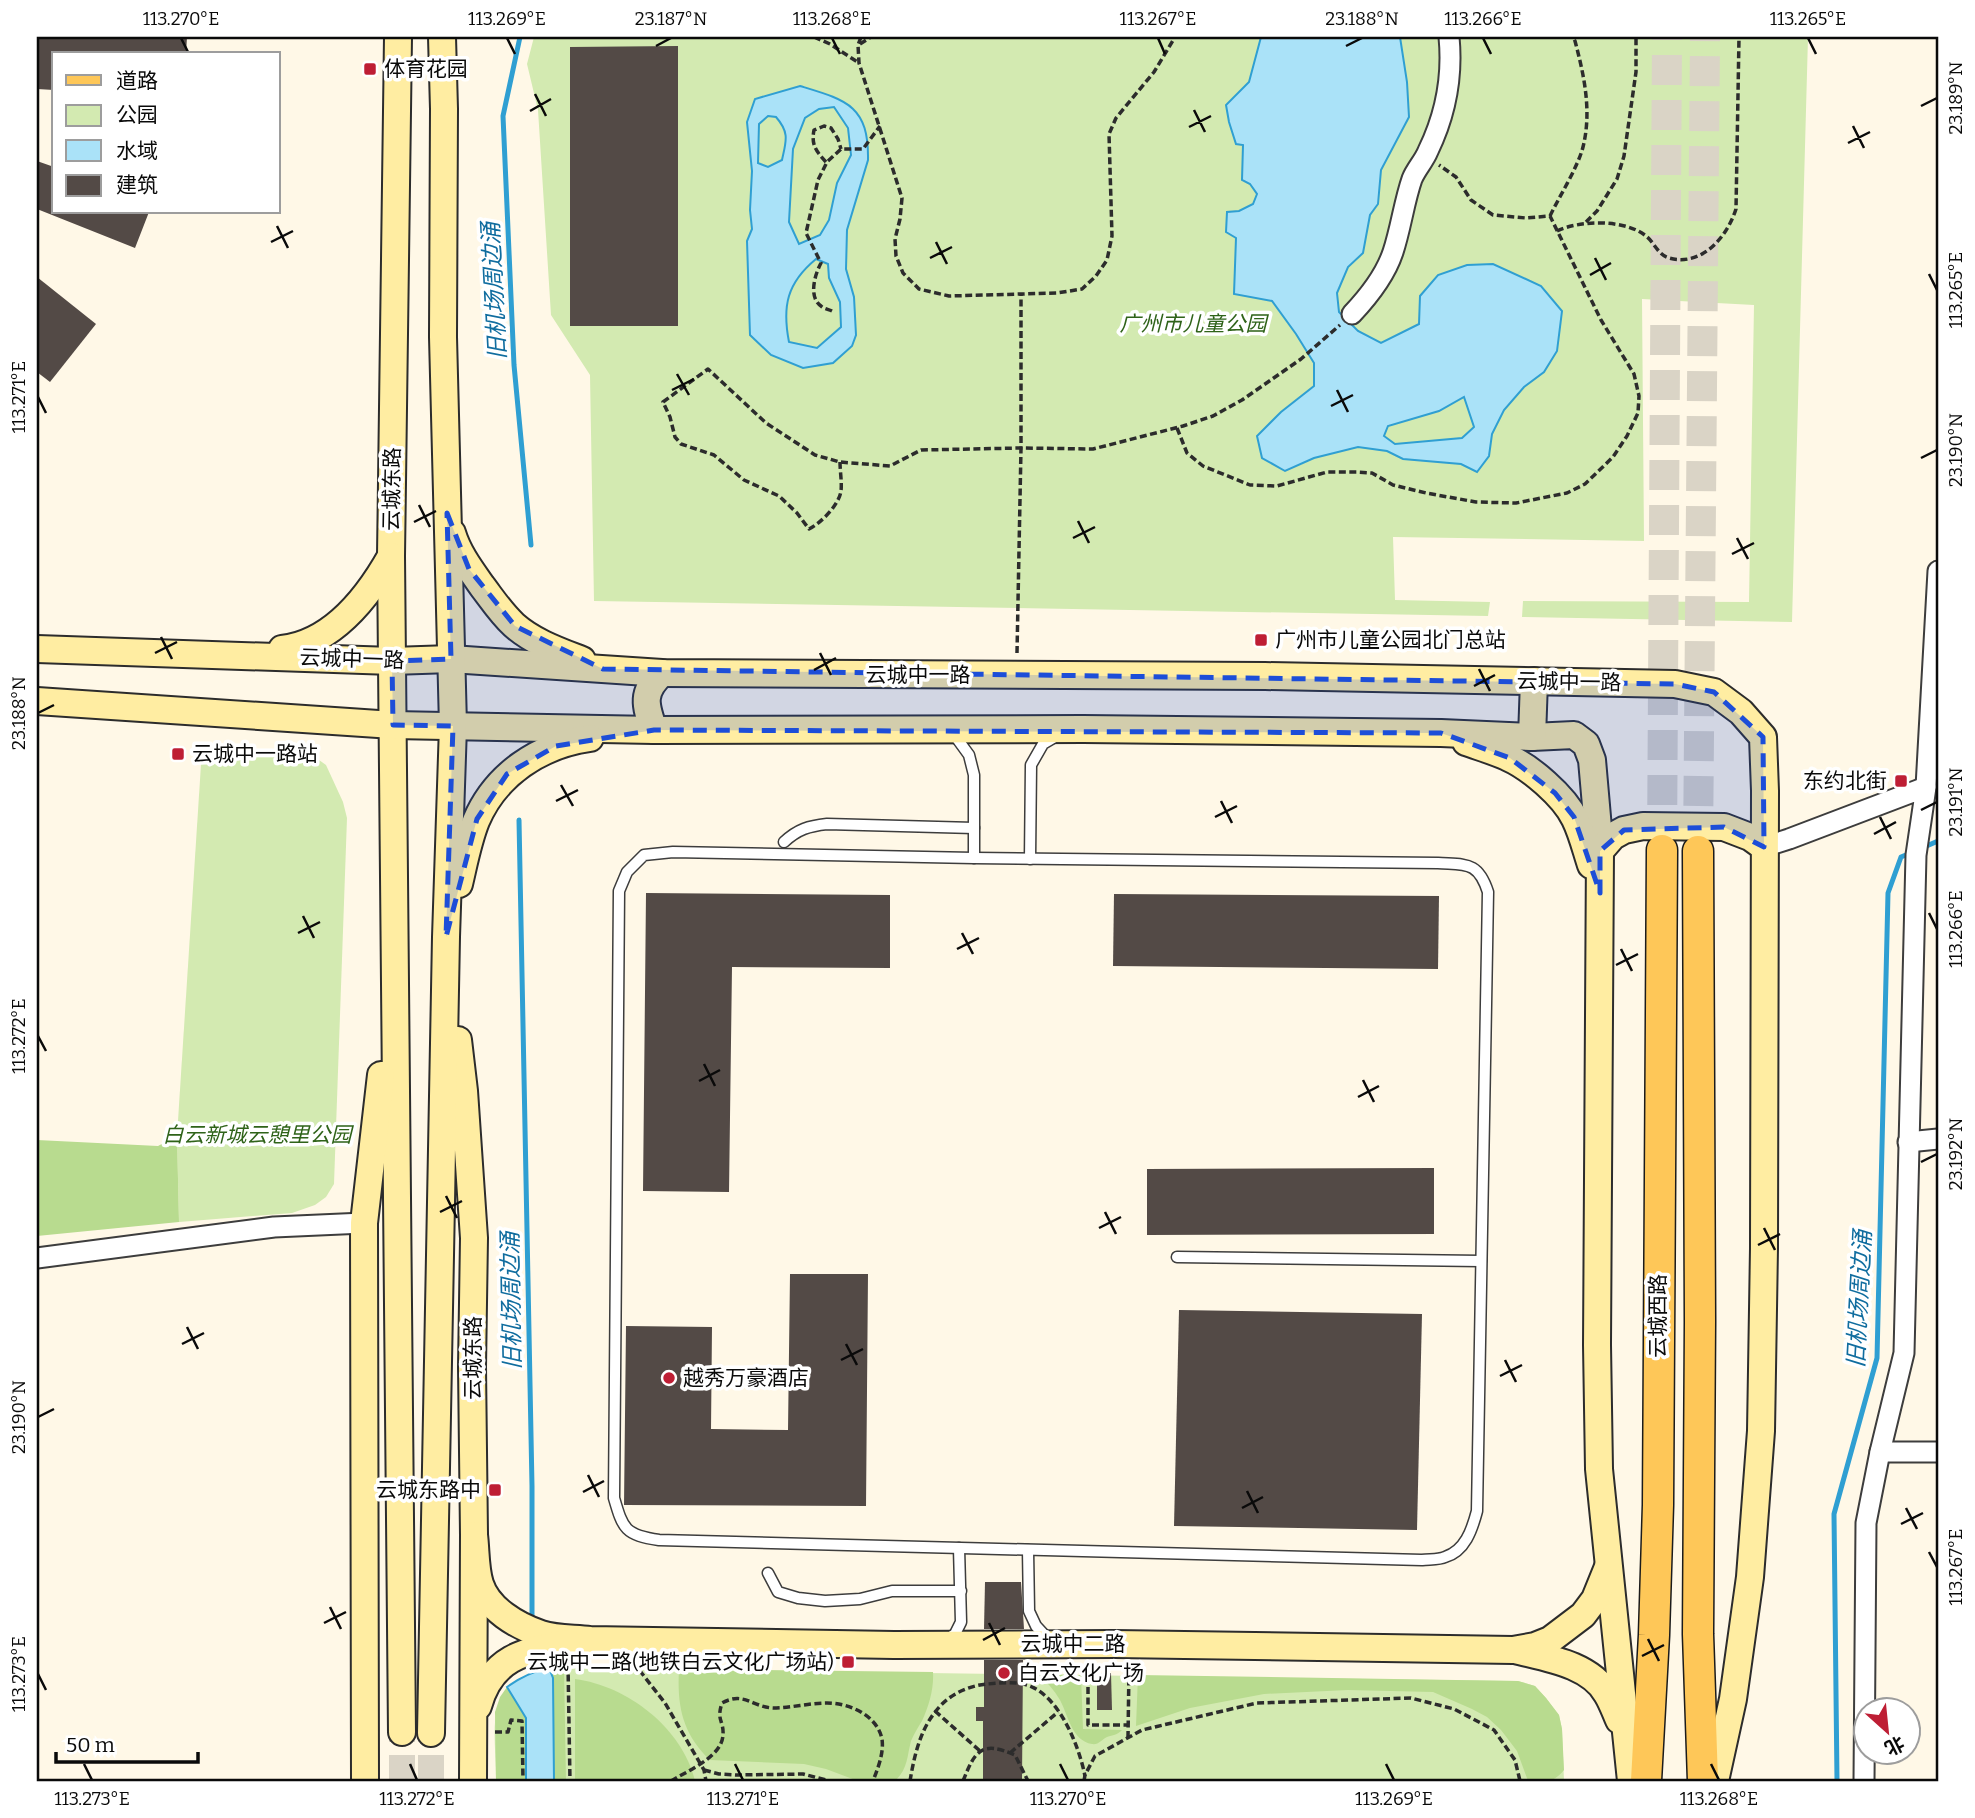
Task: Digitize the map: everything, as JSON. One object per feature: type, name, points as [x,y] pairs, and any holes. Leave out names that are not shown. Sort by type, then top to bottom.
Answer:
[{"type":"main road","name":"云城东路","points":[[398,37],[391,556],[402,1732]]},
{"type":"main road","name":"云城东路","points":[[431,1733],[446,937],[453,726],[443,337],[442,37]]},
{"type":"main road","points":[[447,513],[456,546],[469,569],[515,626],[545,645],[603,669]]},
{"type":"main road","points":[[238,655],[295,648],[331,629],[365,596],[391,556]]},
{"type":"main road","name":"云城中一路","points":[[37,649],[392,661],[452,659],[662,673],[1265,676],[1675,684],[1714,692],[1741,712],[1763,737],[1765,791],[1765,1248],[1761,1431],[1750,1577],[1733,1699],[1715,1781]]},
{"type":"main road","points":[[654,730],[646,700],[653,682],[662,673]]},
{"type":"main road","points":[[1532,737],[1534,681]]},
{"type":"main road","points":[[37,701],[393,725],[654,730],[1071,729],[1441,733],[1574,736],[1586,744],[1592,760],[1601,893],[1597,1410],[1599,1469],[1631,1781]]},
{"type":"main road","points":[[446,937],[477,819],[508,774],[530,758],[581,739],[654,730]]},
{"type":"main road","points":[[1441,733],[1510,758],[1531,771],[1555,793],[1574,817],[1601,893]]},
{"type":"main road","points":[[1600,852],[1613,836],[1624,830],[1643,826],[1724,827],[1750,837],[1764,847]]},
{"type":"main road","name":"云城西路","points":[[1646,1781],[1657,1518],[1662,850]]},
{"type":"main road","name":"云城西路","points":[[1698,851],[1698,1634],[1703,1781]]},
{"type":"main road","name":"云城东路","points":[[446,937],[464,1091],[474,1238],[474,1535],[481,1727],[473,1781]]},
{"type":"main road","name":"云城东路","points":[[365,1781],[364,1223],[395,941]]},
{"type":"main road","points":[[474,1535],[479,1582],[486,1599],[497,1609],[542,1635],[590,1640]]},
{"type":"main road","points":[[1513,1650],[1550,1640],[1583,1615],[1595,1599],[1609,1562]]},
{"type":"main road","points":[[481,1727],[486,1683],[493,1672],[525,1653],[590,1640]]},
{"type":"main road","name":"云城中二路","points":[[590,1640],[1513,1650]]},
{"type":"main road","points":[[1513,1650],[1553,1660],[1590,1675],[1606,1692],[1626,1735]]},
{"type":"street","points":[[1352,314],[1367,298],[1392,254],[1413,177],[1441,125],[1448,96],[1451,56],[1449,37]]},
{"type":"street","points":[[1864,1781],[1866,1523],[1904,1353],[1916,855],[1926,787],[1938,571]]},
{"type":"street","points":[[1764,847],[1926,787]]},
{"type":"street","points":[[1908,1142],[1938,1139]]},
{"type":"street","points":[[37,1258],[274,1227],[364,1223]]},
{"type":"street","points":[[1880,1452],[1938,1452]]},
{"type":"lane","points":[[1030,859],[1031,765],[1043,744],[1071,729]]},
{"type":"lane","points":[[950,730],[969,755],[974,775],[974,858]]},
{"type":"lane","points":[[784,842],[795,832],[809,826],[827,824],[974,828]]},
{"type":"lane","points":[[673,852],[1030,859],[1438,863],[1468,865],[1483,876],[1488,892],[1476,1511],[1471,1531],[1462,1546],[1446,1557],[1422,1560],[659,1540],[640,1537],[622,1525],[614,1498],[619,891],[626,872],[644,855],[673,852]]},
{"type":"lane","points":[[1177,1256],[1481,1261]]},
{"type":"lane","points":[[936,1644],[955,1634],[961,1622],[959,1548]]},
{"type":"lane","points":[[1028,1550],[1029,1611],[1035,1626],[1053,1644]]},
{"type":"lane","points":[[768,1573],[778,1592],[798,1598],[825,1601],[860,1599],[892,1591],[961,1591]]},
{"type":"path","points":[[814,37],[859,63]]},
{"type":"path","points":[[861,37],[858,45],[859,63],[902,198],[895,239],[896,256],[903,273],[919,289],[949,296],[1057,293],[1082,289],[1096,276],[1107,260],[1112,236],[1109,134],[1115,118],[1154,72],[1175,37]]},
{"type":"path","points":[[858,45],[871,37]]},
{"type":"path","points":[[1550,216],[1582,149],[1586,123],[1586,80],[1573,37]]},
{"type":"path","points":[[1585,223],[1597,211],[1617,179],[1624,156],[1636,72],[1636,37]]},
{"type":"path","points":[[1557,231],[1566,226],[1585,223],[1616,225],[1640,232],[1649,238],[1662,255],[1670,259],[1689,258],[1709,250],[1718,242],[1731,224],[1736,209],[1740,37]]},
{"type":"path","points":[[827,162],[816,151],[812,139],[814,130],[824,126],[831,128],[841,149]]},
{"type":"path","points":[[832,311],[816,301],[814,286],[821,263],[806,233],[818,180],[827,162],[841,149],[863,149],[880,126]]},
{"type":"path","points":[[1427,155],[1456,177],[1471,200],[1493,215],[1526,218],[1550,216]]},
{"type":"path","points":[[1177,428],[1187,453],[1203,466],[1250,485],[1277,486],[1327,472],[1372,473],[1393,485],[1426,493],[1476,502],[1516,503],[1567,493],[1585,484],[1613,457],[1627,436],[1638,414],[1639,396],[1634,374],[1601,320],[1550,216]]},
{"type":"path","points":[[1016,676],[1021,294]]},
{"type":"path","points":[[840,462],[841,494],[817,525],[809,529],[779,496],[744,480],[714,456],[681,444],[675,437],[663,402],[708,369],[766,422],[815,455],[840,462],[890,466],[921,450],[1021,447],[1093,449],[1213,416],[1242,400],[1301,359],[1352,314]]},
{"type":"path","points":[[568,1661],[570,1781]]},
{"type":"path","points":[[633,1662],[665,1703],[704,1770],[706,1781]]},
{"type":"path","points":[[1002,1665],[1002,1683]]},
{"type":"path","points":[[1087,1666],[1088,1725],[1128,1725]]},
{"type":"path","points":[[1128,1738],[1129,1667]]},
{"type":"path","points":[[910,1781],[923,1732],[945,1700],[975,1685],[1002,1683],[1028,1685],[1051,1700],[1076,1746],[1085,1775]]},
{"type":"path","points":[[671,1781],[716,1752],[723,1735],[718,1715],[722,1703],[731,1698],[744,1699],[771,1708],[829,1703],[849,1706],[863,1713],[875,1725],[881,1739],[882,1754],[873,1781]]},
{"type":"path","points":[[1084,1781],[1096,1756],[1142,1730],[1256,1703],[1411,1698],[1454,1709],[1494,1730],[1514,1760],[1520,1781]]},
{"type":"path","points":[[935,1712],[980,1751]]},
{"type":"path","points":[[1010,1753],[1058,1712]]},
{"type":"path","points":[[481,1727],[508,1732],[511,1720],[522,1721],[523,1781]]},
{"type":"path","points":[[963,1781],[972,1758],[988,1748],[999,1748],[1015,1755],[1028,1781]]},
{"type":"path","points":[[704,1770],[719,1774],[803,1774],[830,1781]]},
{"type":"path","points":[[756,1774],[756,1781]]},
{"type":"highlighted area","points":[[447,513],[469,569],[515,626],[603,669],[1675,684],[1714,692],[1763,737],[1764,847],[1724,827],[1624,830],[1600,851],[1600,893],[1574,817],[1555,793],[1510,758],[1441,733],[654,730],[556,746],[507,774],[477,819],[446,937],[453,726],[393,725],[392,661],[451,659]]},
{"type":"green space","name":"广州市儿童公园","points":[[534,37],[1808,37],[1792,622],[1522,617],[1523,601],[1749,602],[1754,305],[1642,299],[1644,541],[1393,537],[1395,600],[1490,602],[1488,616],[594,601],[590,375],[551,315],[538,110],[527,64]]},
{"type":"green space","name":"白云新城云憩里公园","points":[[202,749],[312,755],[326,765],[343,802],[347,818],[334,1184],[326,1197],[315,1205],[292,1213],[179,1222],[177,1136]]},
{"type":"green space","points":[[177,1136],[179,1222],[37,1236],[37,1140],[158,1146]]},
{"type":"green space","points":[[564,1667],[566,1781],[554,1781],[553,1678],[549,1668]]},
{"type":"green space","name":"白云文化广场","points":[[549,1668],[1518,1681],[1535,1686],[1559,1715],[1564,1781],[496,1781],[495,1725],[502,1696],[527,1675]]},
{"type":"green space","points":[[679,1669],[933,1672],[933,1678],[927,1709],[911,1741],[902,1772],[895,1781],[858,1781],[804,1764],[710,1760],[693,1740],[683,1718],[679,1695]]},
{"type":"green space","points":[[1038,1674],[1081,1675],[1083,1729],[1122,1730],[1096,1744],[1085,1742],[1075,1733],[1060,1700]]},
{"type":"green space","points":[[1138,1675],[1518,1681],[1535,1686],[1559,1715],[1564,1770],[1552,1780],[1528,1781],[1517,1751],[1501,1730],[1487,1717],[1433,1692],[1348,1690],[1264,1694],[1190,1708],[1136,1726]]},
{"type":"green space","points":[[575,1679],[614,1690],[650,1713],[678,1744],[695,1781],[575,1781]]},
{"type":"green space","points":[[507,1687],[526,1718],[526,1781],[496,1781],[495,1712]]},
{"type":"water","points":[[1261,37],[1400,37],[1409,117],[1381,170],[1378,204],[1370,215],[1363,253],[1348,267],[1337,293],[1339,312],[1358,331],[1381,343],[1419,324],[1420,296],[1438,275],[1467,265],[1493,264],[1541,286],[1562,311],[1557,351],[1544,372],[1524,387],[1504,410],[1492,434],[1489,456],[1477,472],[1461,464],[1403,459],[1387,451],[1358,447],[1314,458],[1285,471],[1262,458],[1257,436],[1281,412],[1314,386],[1314,363],[1272,301],[1234,294],[1236,238],[1226,232],[1227,212],[1239,211],[1253,204],[1257,194],[1250,184],[1242,180],[1243,145],[1236,144],[1226,105],[1249,82]],"holes":[[[1464,397],[1474,427],[1462,438],[1395,444],[1384,436],[1388,426],[1439,411]]]},
{"type":"water","points":[[800,86],[842,101],[859,116],[864,127],[868,160],[847,230],[846,269],[854,297],[856,335],[852,346],[833,363],[803,368],[771,355],[750,335],[747,241],[752,229],[752,171],[747,122],[755,99]],"holes":[[[834,107],[848,128],[851,155],[837,183],[829,220],[820,235],[799,244],[789,222],[793,149],[805,118],[819,109]],[[768,116],[776,117],[786,137],[782,160],[768,167],[758,163],[759,124]],[[816,259],[828,264],[829,278],[840,302],[841,327],[817,348],[789,342],[787,329],[789,296],[806,268]]]},
{"type":"water","points":[[549,1668],[553,1678],[554,1781],[526,1781],[526,1718],[507,1687],[527,1675]]},
{"type":"building","points":[[37,37],[187,37],[186,52],[52,52],[52,90],[37,89]]},
{"type":"building","points":[[678,46],[678,326],[570,326],[570,47]]},
{"type":"building","points":[[37,161],[52,166],[52,214],[148,214],[135,248],[37,209]]},
{"type":"building","points":[[37,277],[96,324],[50,382],[37,372]]},
{"type":"building","points":[[646,893],[890,895],[890,968],[732,967],[729,1192],[643,1191]]},
{"type":"building","points":[[1114,894],[1439,896],[1438,969],[1113,966]]},
{"type":"building","points":[[1434,1168],[1434,1234],[1147,1235],[1147,1169]]},
{"type":"building","name":"越秀万豪酒店","points":[[790,1274],[868,1274],[866,1506],[624,1505],[626,1326],[712,1327],[711,1429],[788,1430]]},
{"type":"building","points":[[1179,1310],[1422,1314],[1417,1530],[1174,1526]]},
{"type":"building","points":[[985,1582],[1021,1582],[1024,1629],[984,1629]]},
{"type":"building","name":"白云文化广场","points":[[984,1660],[1023,1660],[1022,1781],[983,1781],[983,1721],[976,1721],[976,1707],[984,1707]]},
{"type":"building","points":[[1097,1673],[1111,1673],[1112,1710],[1097,1710]]},
{"type":"waterway","name":"旧机场周边涌","points":[[520,37],[503,116],[514,365],[531,545]]},
{"type":"waterway","name":"旧机场周边涌","points":[[519,820],[532,1486],[532,1622]]},
{"type":"waterway","name":"旧机场周边涌","points":[[1922,848],[1938,841]]},
{"type":"waterway","name":"旧机场周边涌","points":[[1837,1781],[1834,1514],[1877,1358],[1888,893],[1901,857],[1913,852]]},
{"type":"tunnel","points":[[1662,850],[1667,37]]},
{"type":"tunnel","points":[[1698,851],[1705,37]]},
{"type":"tunnel","points":[[402,1732],[402,1781]]},
{"type":"tunnel","points":[[431,1733],[431,1781]]},
{"type":"place","name":"体育花园","points":[[370,69]]},
{"type":"place","name":"广州市儿童公园北门总站","points":[[1261,640]]},
{"type":"place","name":"云城中一路站","points":[[178,754]]},
{"type":"place","name":"东约北街","points":[[1901,781]]},
{"type":"place","name":"越秀万豪酒店","points":[[669,1378]]},
{"type":"place","name":"云城东路中","points":[[495,1490]]},
{"type":"place","name":"云城中二路(地铁白云文化广场站)","points":[[848,1662]]},
{"type":"place","name":"白云文化广场","points":[[1004,1673]]}]
